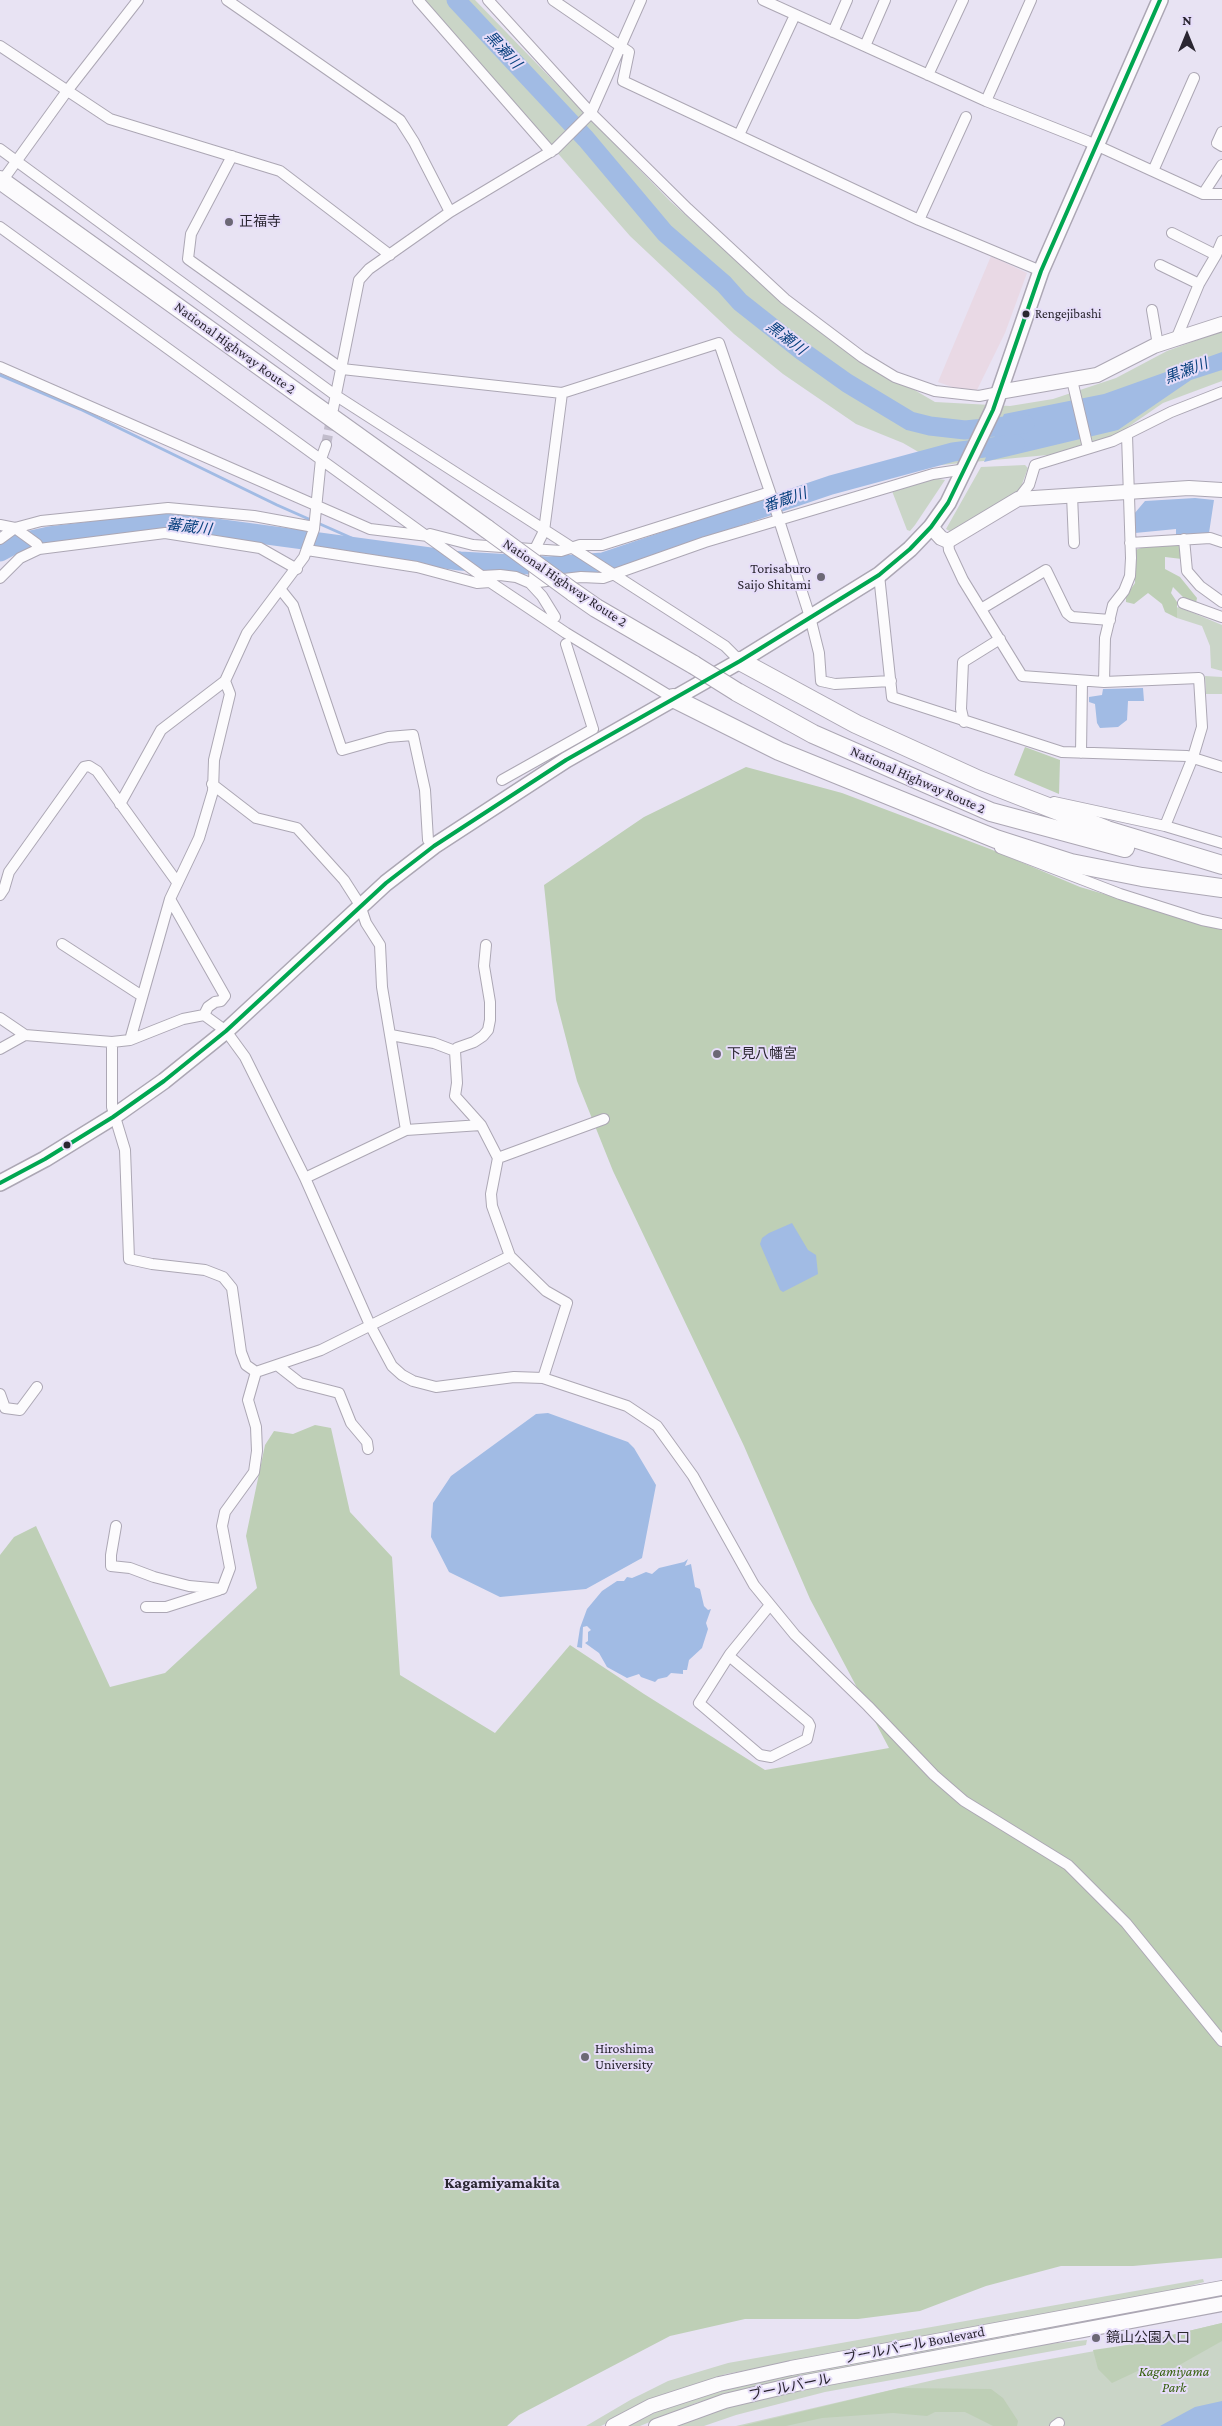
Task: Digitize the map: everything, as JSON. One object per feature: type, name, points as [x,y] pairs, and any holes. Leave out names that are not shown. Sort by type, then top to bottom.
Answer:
[{"type":"highway","name":"National Highway Route 2","points":[[3,178],[573,592],[596,608],[737,692],[813,734],[991,812],[1222,874]]},
{"type":"highway","points":[[740,661],[856,724],[979,780],[1107,830],[1222,864]]},
{"type":"highway","points":[[673,698],[778,751],[996,839],[1071,863],[1142,877],[1222,888]]},
{"type":"main road","points":[[0,1183],[46,1159],[113,1117],[164,1081],[226,1031],[360,905],[434,846],[563,754],[673,698],[740,661],[879,575],[910,549],[948,503],[993,410],[1041,271],[1159,0]]},
{"type":"street","points":[[3,178],[67,90],[138,0]]},
{"type":"street","points":[[227,0],[400,120],[450,212]]},
{"type":"street","points":[[418,0],[553,150]]},
{"type":"street","points":[[488,0],[590,114],[785,299],[862,357],[896,377],[935,391],[979,396],[1072,384],[1097,375],[1177,337],[1222,324]]},
{"type":"street","points":[[553,0],[629,52],[623,81],[919,220],[1041,271]]},
{"type":"street","points":[[333,409],[359,280],[368,268],[390,255],[450,212],[553,150],[590,114],[641,0]]},
{"type":"street","points":[[763,0],[986,101],[1203,194],[1222,194]]},
{"type":"street","points":[[833,32],[847,0]]},
{"type":"street","points":[[865,46],[885,0]]},
{"type":"street","points":[[928,75],[963,0]]},
{"type":"street","points":[[986,101],[1031,0]]},
{"type":"street","points":[[739,135],[795,15]]},
{"type":"street","points":[[0,46],[110,119],[280,171],[390,255]]},
{"type":"street","points":[[1153,171],[1194,78]]},
{"type":"street","points":[[919,220],[966,117]]},
{"type":"street","points":[[1222,132],[1217,143],[1222,146]]},
{"type":"street","points":[[0,149],[335,395],[612,576],[725,646],[740,661]]},
{"type":"street","points":[[232,156],[191,234],[188,259],[342,369],[562,393],[719,343],[810,617],[819,653],[821,682],[835,684],[891,682]]},
{"type":"street","points":[[1203,194],[1222,164]]},
{"type":"street","points":[[0,227],[486,579],[566,633],[673,698]]},
{"type":"street","points":[[1172,233],[1216,256]]},
{"type":"street","points":[[1177,337],[1199,284],[1216,256],[1222,241]]},
{"type":"street","points":[[1160,265],[1199,284]]},
{"type":"street","points":[[1152,310],[1158,345]]},
{"type":"street","points":[[0,367],[370,528],[426,534],[473,545],[561,551],[580,544],[602,545],[770,492]]},
{"type":"street","points":[[1072,384],[1088,447]]},
{"type":"street","points":[[948,541],[1018,499],[1029,485],[1035,465],[1127,435],[1170,412],[1222,392]]},
{"type":"street","points":[[555,617],[533,583],[535,550],[544,531],[562,393]]},
{"type":"street","points":[[1104,682],[1105,638],[1113,605],[1124,591],[1130,576],[1127,435]]},
{"type":"street","points":[[120,804],[161,730],[225,681],[247,633],[297,569],[308,548],[314,527],[321,459],[326,445]]},
{"type":"street","points":[[308,548],[417,567],[477,583],[500,575],[516,577],[533,583],[612,576],[705,542],[933,474],[967,467]]},
{"type":"street","points":[[1018,499],[1189,488],[1222,490]]},
{"type":"street","points":[[1072,495],[1074,544]]},
{"type":"street","points":[[0,539],[15,528],[41,521],[168,508],[254,516],[314,527]]},
{"type":"street","points":[[0,525],[15,528],[38,546]]},
{"type":"street","points":[[930,527],[941,538],[948,541]]},
{"type":"street","points":[[0,578],[20,558],[38,546],[165,533],[260,548],[297,569]]},
{"type":"street","points":[[1130,543],[1213,538],[1222,542]]},
{"type":"street","points":[[1184,540],[1187,571],[1200,586],[1222,602]]},
{"type":"street","points":[[948,541],[949,550],[962,580],[1022,676],[1082,682],[1199,678],[1202,727],[1193,757],[1166,826]]},
{"type":"street","points":[[981,609],[1046,570],[1066,613],[1072,617],[1110,620]]},
{"type":"street","points":[[879,575],[892,697],[964,722],[1062,752],[1193,757],[1222,767]]},
{"type":"street","points":[[280,590],[293,605],[342,750],[388,737],[413,735],[425,790],[428,840],[434,846]]},
{"type":"street","points":[[1183,603],[1222,617]]},
{"type":"street","points":[[964,722],[961,710],[963,662],[1000,639]]},
{"type":"street","points":[[502,780],[563,754],[593,729],[566,644]]},
{"type":"street","points":[[130,1040],[170,899],[199,838],[213,792],[214,760],[230,694],[225,681]]},
{"type":"street","points":[[1081,753],[1082,682]]},
{"type":"street","points":[[0,895],[4,889],[9,872],[84,767],[93,767],[177,882]]},
{"type":"street","points":[[979,780],[1038,799],[1166,826],[1202,835],[1222,843]]},
{"type":"street","points":[[212,784],[256,818],[297,828],[344,880],[360,905],[366,923],[380,946],[382,987],[406,1130]]},
{"type":"street","points":[[996,839],[998,848],[1060,872],[1120,894],[1202,920],[1222,924]]},
{"type":"street","points":[[170,899],[225,996],[221,1002],[215,1002],[208,1007],[204,1015]]},
{"type":"street","points":[[62,944],[142,996]]},
{"type":"street","points":[[455,1050],[484,1036],[488,1030],[490,1002],[484,966],[486,946]]},
{"type":"street","points":[[204,1015],[213,1024],[226,1031],[245,1057],[305,1178],[370,1325],[392,1366],[402,1375],[425,1385],[447,1386],[514,1377],[544,1378],[627,1406],[657,1426],[693,1476],[754,1586],[795,1635],[868,1706],[934,1775],[964,1801],[1068,1865],[1126,1923],[1222,2041]]},
{"type":"street","points":[[0,1018],[24,1034],[112,1042],[130,1040],[183,1019],[204,1015]]},
{"type":"street","points":[[0,1049],[24,1034]]},
{"type":"street","points":[[391,1035],[434,1042],[455,1050]]},
{"type":"street","points":[[112,1042],[113,1117],[121,1132],[124,1150],[129,1259],[152,1264],[205,1270],[224,1277],[232,1288],[241,1352],[246,1365],[256,1372]]},
{"type":"street","points":[[455,1050],[457,1075],[455,1096],[481,1125],[498,1158],[491,1194],[492,1206],[510,1256],[546,1291],[567,1303],[544,1378]]},
{"type":"street","points":[[498,1158],[604,1120]]},
{"type":"street","points":[[305,1178],[406,1130],[481,1125]]},
{"type":"street","points":[[256,1372],[321,1350],[510,1256]]},
{"type":"street","points":[[277,1365],[300,1383],[339,1393],[351,1423],[366,1442],[368,1449]]},
{"type":"street","points":[[222,1589],[230,1568],[222,1526],[225,1512],[254,1472],[257,1452],[256,1427],[248,1400],[256,1372]]},
{"type":"street","points":[[0,1394],[5,1408],[20,1410],[37,1388]]},
{"type":"street","points":[[116,1526],[111,1566],[130,1568],[154,1578],[189,1586],[222,1589]]},
{"type":"street","points":[[146,1607],[166,1607],[222,1589]]},
{"type":"street","points":[[729,1656],[808,1722],[810,1726],[807,1739],[771,1756],[760,1755],[699,1703],[729,1656],[770,1605]]},
{"type":"street","name":"ブールバール Boulevard","points":[[613,2426],[651,2406],[719,2384],[801,2366],[1222,2288]]},
{"type":"street","name":"ブールバール","points":[[656,2426],[725,2401],[801,2383],[1222,2304]]},
{"type":"shaded area","points":[[991,256],[1027,273],[1005,333],[977,390],[955,388],[938,382]]},
{"type":"green space","points":[[424,0],[475,0],[670,201],[770,291],[853,354],[935,402],[1010,406],[1053,399],[1116,378],[1167,351],[1222,331],[1222,381],[1163,403],[1115,436],[1058,454],[941,465],[903,443],[856,424],[783,374],[734,334],[630,236]]},
{"type":"green space","points":[[1025,465],[1028,468],[1021,487],[1013,495],[953,533],[946,529],[981,467]]},
{"type":"green space","points":[[932,478],[945,480],[915,525],[910,531],[907,530],[892,491]]},
{"type":"green space","points":[[1147,546],[1180,546],[1182,559],[1165,557],[1165,569],[1180,577],[1197,598],[1196,603],[1183,597],[1173,587],[1171,593],[1177,602],[1177,618],[1165,612],[1162,604],[1148,593],[1134,604],[1126,602],[1126,596],[1135,583],[1135,550]]},
{"type":"green space","points":[[1179,607],[1222,625],[1222,671],[1211,668],[1210,646],[1202,626],[1177,618],[1176,608]]},
{"type":"green space","points":[[1205,676],[1222,677],[1222,694],[1206,694]]},
{"type":"green space","points":[[1025,747],[1060,760],[1059,794],[1014,775]]},
{"type":"green space","points":[[746,767],[842,793],[990,849],[1080,887],[1155,909],[1222,923],[1222,2258],[1133,2266],[1061,2266],[986,2286],[920,2311],[858,2319],[745,2319],[670,2336],[519,2415],[507,2426],[0,2426],[0,1555],[14,1537],[36,1526],[110,1687],[165,1673],[257,1588],[246,1536],[265,1445],[274,1431],[293,1434],[315,1425],[331,1428],[350,1512],[392,1557],[400,1675],[495,1733],[570,1645],[765,1770],[889,1748],[810,1599],[744,1446],[613,1171],[577,1081],[556,1000],[544,885],[644,817]]},
{"type":"green space","points":[[1203,2279],[1204,2282],[1172,2291],[726,2374],[666,2394],[601,2426],[586,2426],[632,2399],[668,2381],[728,2363]]},
{"type":"green space","points":[[1155,2310],[735,2392],[696,2403],[640,2426],[628,2426],[677,2402],[752,2382],[1117,2312]]},
{"type":"green space","name":"Kagamiyama Park","points":[[1222,2323],[1222,2426],[736,2426],[938,2379],[1134,2344]]},
{"type":"green space","points":[[1222,2323],[1222,2341],[1151,2381],[1142,2369],[1112,2383],[1098,2369],[1093,2350],[1134,2344]]},
{"type":"green space","points":[[1087,2340],[1086,2345],[825,2392],[736,2415],[704,2426],[670,2426],[694,2416],[749,2401],[1028,2346]]},
{"type":"green space","points":[[900,2388],[991,2389],[1003,2398],[1018,2421],[1017,2426],[993,2426],[965,2412],[935,2412],[927,2416],[893,2413],[822,2418],[786,2426],[742,2426]]},
{"type":"water","points":[[1222,352],[1222,370],[1191,380],[1118,430],[984,462],[1004,414],[1104,394]]},
{"type":"water","points":[[1195,498],[1214,500],[1209,533],[1176,535],[1176,529],[1135,533],[1134,514],[1145,501]]},
{"type":"water","points":[[1143,688],[1144,701],[1128,701],[1127,720],[1118,727],[1100,728],[1097,723],[1095,704],[1089,702],[1089,697],[1102,695],[1103,689]]},
{"type":"water","points":[[792,1223],[808,1250],[816,1255],[818,1274],[783,1292],[780,1290],[760,1244],[762,1238],[769,1233]]},
{"type":"water","points":[[548,1413],[628,1442],[634,1448],[656,1485],[642,1558],[586,1589],[500,1597],[449,1572],[431,1537],[433,1503],[451,1476],[536,1414]]},
{"type":"water","points":[[688,1559],[685,1566],[691,1564],[695,1587],[700,1589],[704,1606],[708,1610],[711,1609],[706,1623],[708,1629],[702,1648],[689,1660],[687,1670],[683,1670],[683,1674],[671,1673],[667,1677],[658,1679],[655,1682],[641,1677],[639,1674],[627,1678],[607,1667],[599,1653],[585,1643],[588,1641],[588,1632],[591,1630],[587,1626],[583,1627],[582,1648],[577,1647],[580,1628],[587,1609],[602,1591],[617,1581],[624,1581],[627,1577],[632,1578],[646,1572],[652,1574],[659,1568],[684,1562]]},
{"type":"water","points":[[1222,2401],[1222,2426],[1160,2426],[1195,2407]]},
{"type":"waterway","name":"黒瀬川","points":[[456,0],[586,139],[665,233],[724,284],[740,302],[802,351],[847,383],[910,421],[930,426],[965,430],[1025,424]]},
{"type":"waterway","points":[[0,375],[80,409],[277,505],[381,551]]},
{"type":"waterway","name":"番蔵川","points":[[0,552],[17,543],[49,536],[158,523],[178,523],[460,561],[548,566],[603,562],[831,485],[953,452],[1015,444]]},
{"type":"tunnel","points":[[326,445],[332,414]]},
{"type":"transit line","points":[[0,1183],[45,1159],[113,1117],[164,1081],[226,1031],[386,883],[434,846],[566,760],[740,661],[879,575],[910,549],[931,527],[948,503],[993,410],[1041,271],[1160,0]]},
{"type":"place","name":"正福寺","points":[[229,222]]},
{"type":"place","name":"Rengejibashi","points":[[1026,314]]},
{"type":"place","name":"Torisaburo Saijo Shitami","points":[[821,577]]},
{"type":"place","name":"下見八幡宮","points":[[717,1054]]},
{"type":"place","name":"Hiroshima University","points":[[585,2057]]},
{"type":"place","name":"鏡山公園入口","points":[[1096,2338]]},
{"type":"district","name":"Kagamiyamakita","points":[[502,2183]]},
{"type":"water label","name":"蕃蔵川","points":[[189,527]]}]
